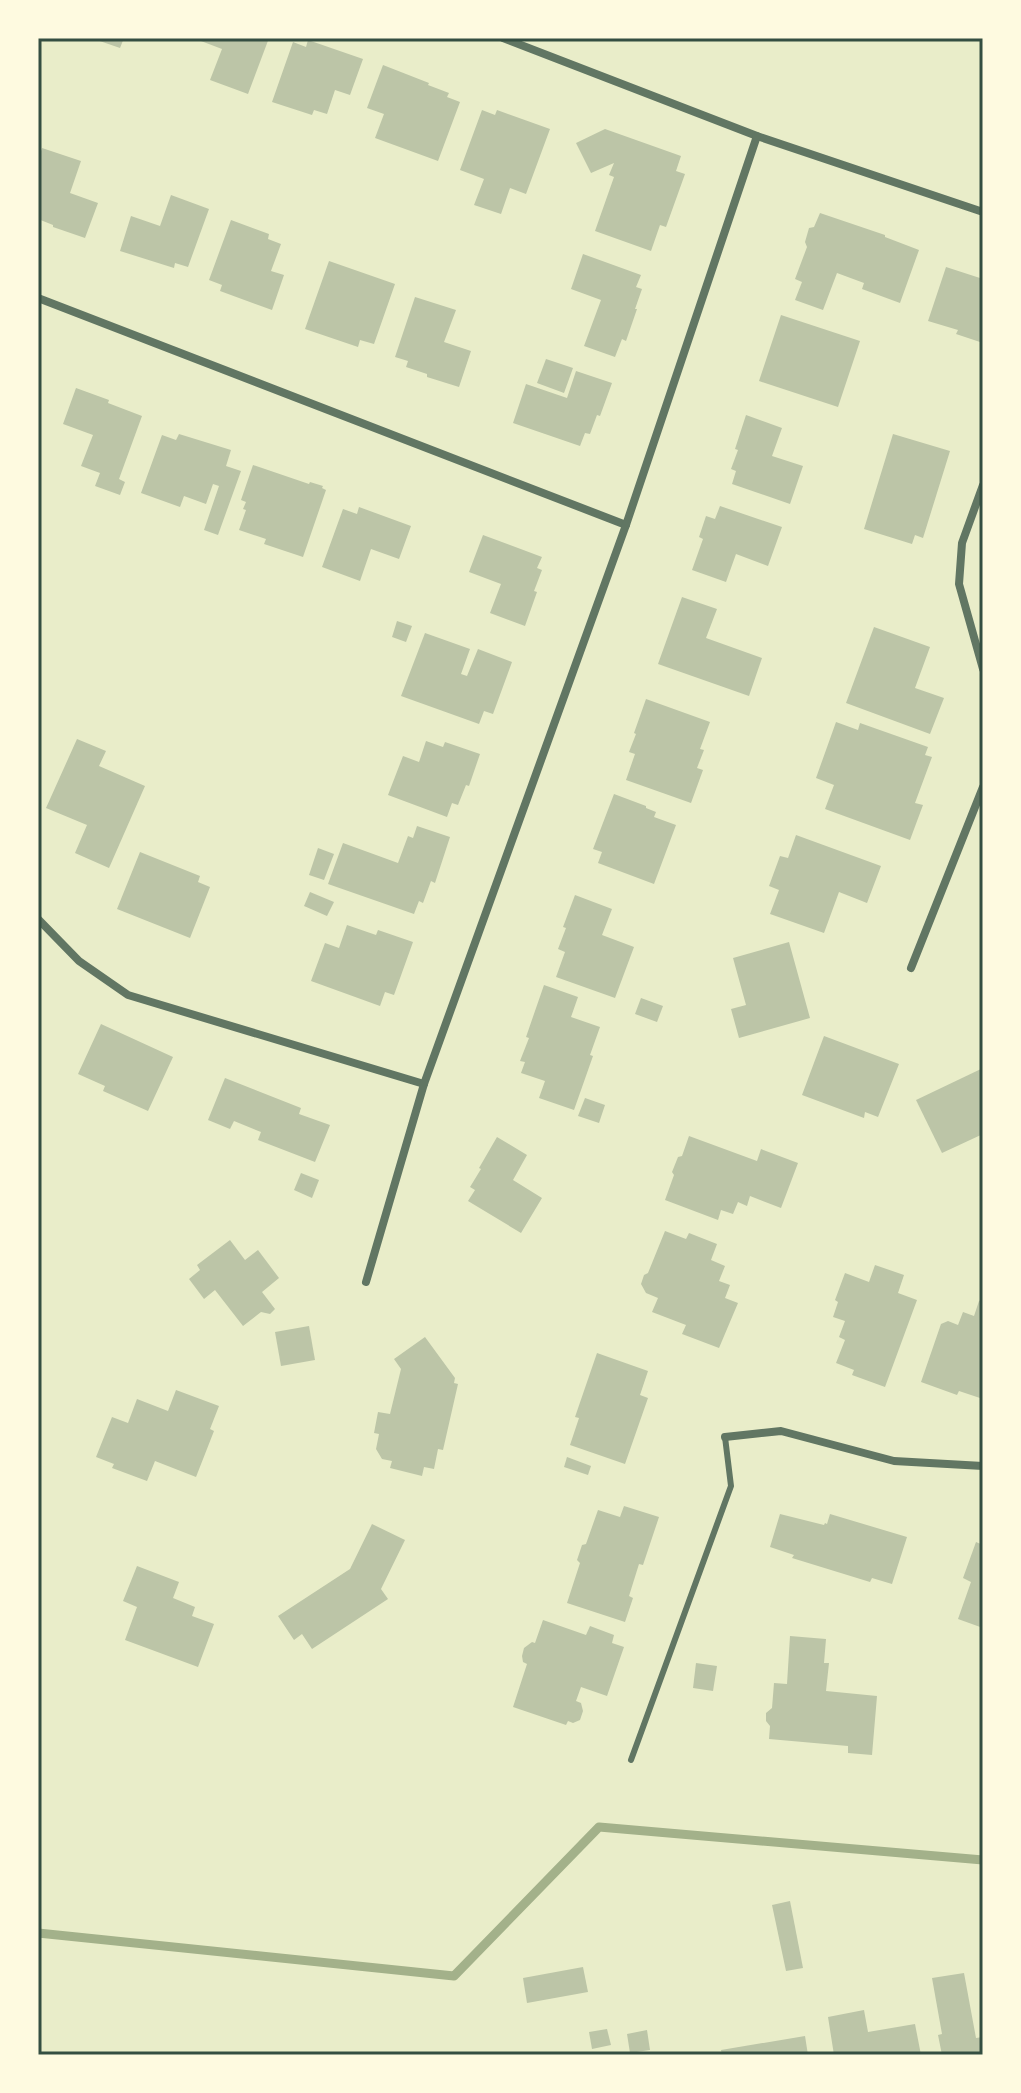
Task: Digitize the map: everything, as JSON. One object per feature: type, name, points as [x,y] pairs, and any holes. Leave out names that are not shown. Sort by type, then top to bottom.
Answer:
[{"type":"street","points":[[503,38],[757,136],[983,212]]},
{"type":"street","points":[[366,1282],[424,1084],[626,525],[757,136]]},
{"type":"street","points":[[38,298],[626,525]]},
{"type":"street","points":[[983,485],[962,543],[959,584],[983,669]]},
{"type":"street","points":[[911,968],[983,787]]},
{"type":"street","points":[[38,919],[79,961],[128,995],[424,1084]]},
{"type":"street","points":[[725,1437],[781,1431],[894,1461],[983,1466]]},
{"type":"lane","points":[[631,1760],[731,1486],[725,1437]]},
{"type":"building","points":[[91,38],[124,38],[120,48]]},
{"type":"building","points":[[193,38],[269,38],[248,94],[210,80],[222,49]]},
{"type":"building","points":[[308,40],[363,59],[350,95],[335,90],[327,114],[314,110],[312,115],[272,102],[293,42],[306,47]]},
{"type":"building","points":[[383,65],[429,83],[449,93],[447,97],[460,102],[438,161],[375,138],[384,114],[367,108]]},
{"type":"building","points":[[482,110],[495,115],[497,110],[550,129],[526,194],[510,188],[501,214],[474,205],[484,179],[460,170]]},
{"type":"building","points":[[605,129],[681,156],[676,171],[685,174],[666,227],[660,225],[651,251],[595,231],[614,177],[609,175],[614,163],[591,173],[576,143]]},
{"type":"building","points":[[42,148],[81,161],[70,193],[98,203],[85,238],[38,219],[38,160]]},
{"type":"building","points":[[171,195],[209,209],[188,267],[175,263],[174,268],[120,251],[131,216],[160,226]]},
{"type":"building","points":[[820,213],[919,250],[900,303],[862,289],[864,283],[837,273],[823,310],[795,300],[802,282],[795,279],[807,247],[805,242],[809,228],[814,227]]},
{"type":"building","points":[[231,220],[269,234],[268,239],[281,244],[271,271],[284,275],[272,310],[220,291],[222,285],[209,280]]},
{"type":"building","points":[[583,254],[641,275],[636,287],[642,289],[637,309],[626,341],[622,339],[615,357],[584,346],[601,300],[571,289]]},
{"type":"building","points":[[329,261],[395,284],[374,344],[360,340],[358,347],[305,329]]},
{"type":"building","points":[[946,267],[983,279],[983,343],[956,334],[958,330],[928,321]]},
{"type":"building","points":[[415,297],[456,310],[444,342],[471,351],[459,387],[427,377],[427,374],[406,367],[408,361],[395,357]]},
{"type":"building","points":[[781,315],[860,341],[838,407],[759,381]]},
{"type":"building","points":[[546,359],[573,368],[564,393],[537,383]]},
{"type":"building","points":[[576,371],[612,383],[600,416],[597,415],[590,434],[585,433],[580,446],[513,423],[526,384],[567,398]]},
{"type":"building","points":[[76,388],[142,416],[119,479],[125,482],[120,495],[95,486],[100,473],[81,466],[93,435],[63,424]]},
{"type":"building","points":[[746,415],[782,428],[772,456],[803,466],[790,504],[732,484],[736,471],[731,469],[738,450],[735,449]]},
{"type":"building","points":[[179,434],[231,450],[226,466],[241,471],[218,535],[204,530],[219,486],[213,484],[206,504],[184,496],[180,507],[141,493],[162,435],[176,440]]},
{"type":"building","points":[[893,434],[950,451],[923,538],[915,535],[912,544],[864,529]]},
{"type":"building","points":[[253,465],[323,486],[326,490],[303,557],[264,544],[266,539],[239,530],[246,510],[243,509],[246,502],[241,500]]},
{"type":"building","points":[[720,506],[782,527],[768,566],[736,554],[726,582],[692,570],[703,539],[699,537],[706,516],[715,519]]},
{"type":"building","points":[[359,507],[411,526],[399,559],[371,549],[360,581],[322,567],[343,509],[357,514]]},
{"type":"building","points":[[483,535],[542,557],[537,568],[542,570],[534,591],[537,592],[525,626],[490,613],[501,584],[469,572]]},
{"type":"building","points":[[682,597],[717,609],[706,638],[762,658],[749,696],[658,664]]},
{"type":"building","points":[[397,621],[412,626],[406,642],[392,637]]},
{"type":"building","points":[[874,627],[930,647],[915,688],[944,698],[930,734],[846,703]]},
{"type":"building","points":[[425,633],[470,649],[461,674],[467,676],[478,649],[512,662],[493,714],[484,711],[479,724],[401,696]]},
{"type":"building","points":[[646,699],[710,722],[697,768],[703,770],[691,803],[626,780],[635,754],[629,752]]},
{"type":"building","points":[[836,722],[858,730],[860,723],[928,747],[925,755],[932,757],[915,803],[923,805],[910,840],[825,809],[834,785],[816,778]]},
{"type":"building","points":[[77,739],[106,751],[99,766],[145,786],[109,868],[75,853],[87,825],[46,808]]},
{"type":"building","points":[[426,741],[443,747],[445,742],[480,754],[469,786],[466,785],[458,805],[452,803],[447,817],[388,795],[403,756],[419,762]]},
{"type":"building","points":[[614,794],[646,806],[656,812],[654,817],[676,825],[654,884],[598,863],[602,852],[593,849]]},
{"type":"building","points":[[417,826],[450,837],[435,883],[431,881],[423,903],[419,901],[414,914],[328,884],[343,843],[398,863],[408,836],[413,838]]},
{"type":"building","points":[[796,835],[881,866],[867,903],[839,892],[824,933],[770,914],[779,890],[769,886],[780,856],[788,858]]},
{"type":"building","points":[[318,848],[334,854],[324,880],[309,875]]},
{"type":"building","points":[[140,852],[200,876],[198,882],[210,887],[190,938],[117,909]]},
{"type":"building","points":[[310,892],[334,902],[327,916],[304,906]]},
{"type":"building","points":[[575,895],[612,909],[602,935],[634,947],[615,998],[556,977],[565,952],[558,949],[566,928],[563,927]]},
{"type":"building","points":[[347,925],[376,935],[378,930],[413,942],[394,995],[385,992],[380,1006],[311,981],[325,943],[339,948]]},
{"type":"building","points":[[789,942],[810,1018],[739,1038],[731,1009],[746,1005],[733,958]]},
{"type":"building","points":[[544,985],[578,997],[571,1017],[600,1027],[574,1110],[539,1098],[545,1081],[521,1073],[525,1062],[520,1061],[529,1038],[526,1037]]},
{"type":"building","points":[[641,998],[663,1006],[657,1022],[635,1014]]},
{"type":"building","points":[[101,1024],[173,1057],[148,1111],[103,1091],[105,1086],[78,1074]]},
{"type":"building","points":[[824,1036],[899,1064],[878,1117],[865,1112],[864,1118],[802,1095]]},
{"type":"building","points":[[983,1068],[983,1134],[942,1153],[916,1100]]},
{"type":"building","points":[[225,1078],[301,1108],[299,1114],[330,1125],[315,1162],[258,1140],[261,1132],[234,1121],[230,1129],[208,1120]]},
{"type":"building","points":[[585,1098],[605,1105],[599,1123],[578,1116]]},
{"type":"building","points":[[689,1136],[757,1161],[761,1149],[798,1163],[781,1208],[750,1196],[747,1206],[738,1202],[733,1214],[721,1210],[718,1220],[665,1200],[674,1175],[672,1172]]},
{"type":"building","points":[[497,1137],[527,1155],[513,1180],[542,1198],[521,1233],[468,1201],[475,1190],[470,1187]]},
{"type":"building","points":[[301,1173],[319,1180],[312,1198],[294,1190]]},
{"type":"building","points":[[665,1231],[686,1239],[689,1233],[717,1244],[711,1260],[725,1266],[719,1281],[730,1285],[725,1298],[738,1303],[719,1348],[682,1334],[686,1325],[652,1312],[658,1298],[646,1293],[641,1284]]},
{"type":"building","points":[[230,1240],[245,1260],[258,1250],[279,1278],[262,1292],[275,1309],[270,1314],[261,1312],[243,1326],[215,1290],[204,1299],[189,1279],[200,1270],[197,1265]]},
{"type":"building","points":[[875,1265],[904,1275],[898,1293],[917,1300],[885,1387],[852,1375],[854,1370],[836,1363],[845,1340],[839,1337],[845,1321],[833,1317],[838,1302],[835,1300],[845,1273],[869,1282]]},
{"type":"building","points":[[983,1299],[983,1399],[959,1391],[957,1395],[921,1382],[941,1324],[948,1321],[958,1325],[963,1312],[974,1316],[979,1301]]},
{"type":"building","points":[[309,1326],[315,1360],[281,1366],[275,1332]]},
{"type":"building","points":[[425,1337],[455,1378],[454,1383],[458,1384],[443,1450],[438,1449],[434,1469],[424,1467],[422,1476],[390,1468],[392,1461],[382,1459],[376,1449],[379,1434],[374,1433],[378,1412],[390,1414],[401,1369],[394,1359]]},
{"type":"building","points":[[597,1353],[648,1371],[640,1395],[648,1398],[625,1464],[570,1445],[579,1418],[575,1417]]},
{"type":"building","points":[[176,1390],[219,1406],[210,1429],[214,1431],[196,1477],[155,1461],[147,1481],[112,1468],[114,1464],[96,1457],[112,1417],[128,1423],[137,1399],[168,1411]]},
{"type":"building","points":[[567,1457],[591,1466],[588,1475],[564,1467]]},
{"type":"building","points":[[624,1506],[659,1517],[643,1565],[639,1564],[625,1622],[567,1603],[580,1563],[577,1560],[582,1545],[586,1544],[598,1510],[620,1517]]},
{"type":"building","points":[[780,1514],[824,1525],[830,1514],[907,1537],[892,1584],[872,1578],[870,1582],[792,1558],[794,1555],[770,1547]]},
{"type":"building","points":[[372,1524],[405,1540],[381,1589],[388,1599],[312,1649],[302,1634],[294,1640],[278,1616],[350,1569]]},
{"type":"building","points":[[976,1542],[983,1545],[983,1628],[958,1619],[971,1582],[963,1578]]},
{"type":"building","points":[[137,1566],[179,1582],[173,1598],[195,1607],[192,1616],[214,1624],[198,1667],[125,1640],[137,1607],[123,1601]]},
{"type":"building","points":[[543,1620],[586,1635],[590,1626],[614,1635],[612,1643],[624,1647],[607,1696],[581,1687],[576,1701],[581,1703],[583,1711],[580,1720],[573,1723],[568,1721],[566,1725],[513,1707],[527,1664],[523,1662],[524,1648],[535,1643]]},
{"type":"building","points":[[790,1636],[826,1639],[824,1663],[829,1663],[826,1691],[877,1696],[872,1755],[848,1753],[848,1746],[769,1739],[770,1726],[766,1713],[772,1708],[774,1683],[787,1684]]},
{"type":"building","points":[[696,1663],[717,1666],[713,1691],[693,1688]]},
{"type":"building","points":[[790,1901],[803,1968],[786,1971],[772,1905]]},
{"type":"building","points":[[583,1967],[588,1992],[527,2003],[523,1978]]},
{"type":"building","points":[[964,1973],[976,2038],[983,2037],[983,2055],[942,2055],[938,2035],[942,2034],[932,1978]]},
{"type":"building","points":[[864,2010],[868,2032],[915,2024],[921,2055],[834,2055],[828,2017]]},
{"type":"building","points":[[607,2029],[611,2045],[592,2049],[589,2032]]},
{"type":"building","points":[[647,2030],[650,2050],[630,2053],[627,2034]]},
{"type":"building","points":[[805,2036],[808,2055],[722,2055],[721,2050]]},
{"type":"waterway","points":[[38,1933],[454,1976],[599,1827],[983,1860]]}]
